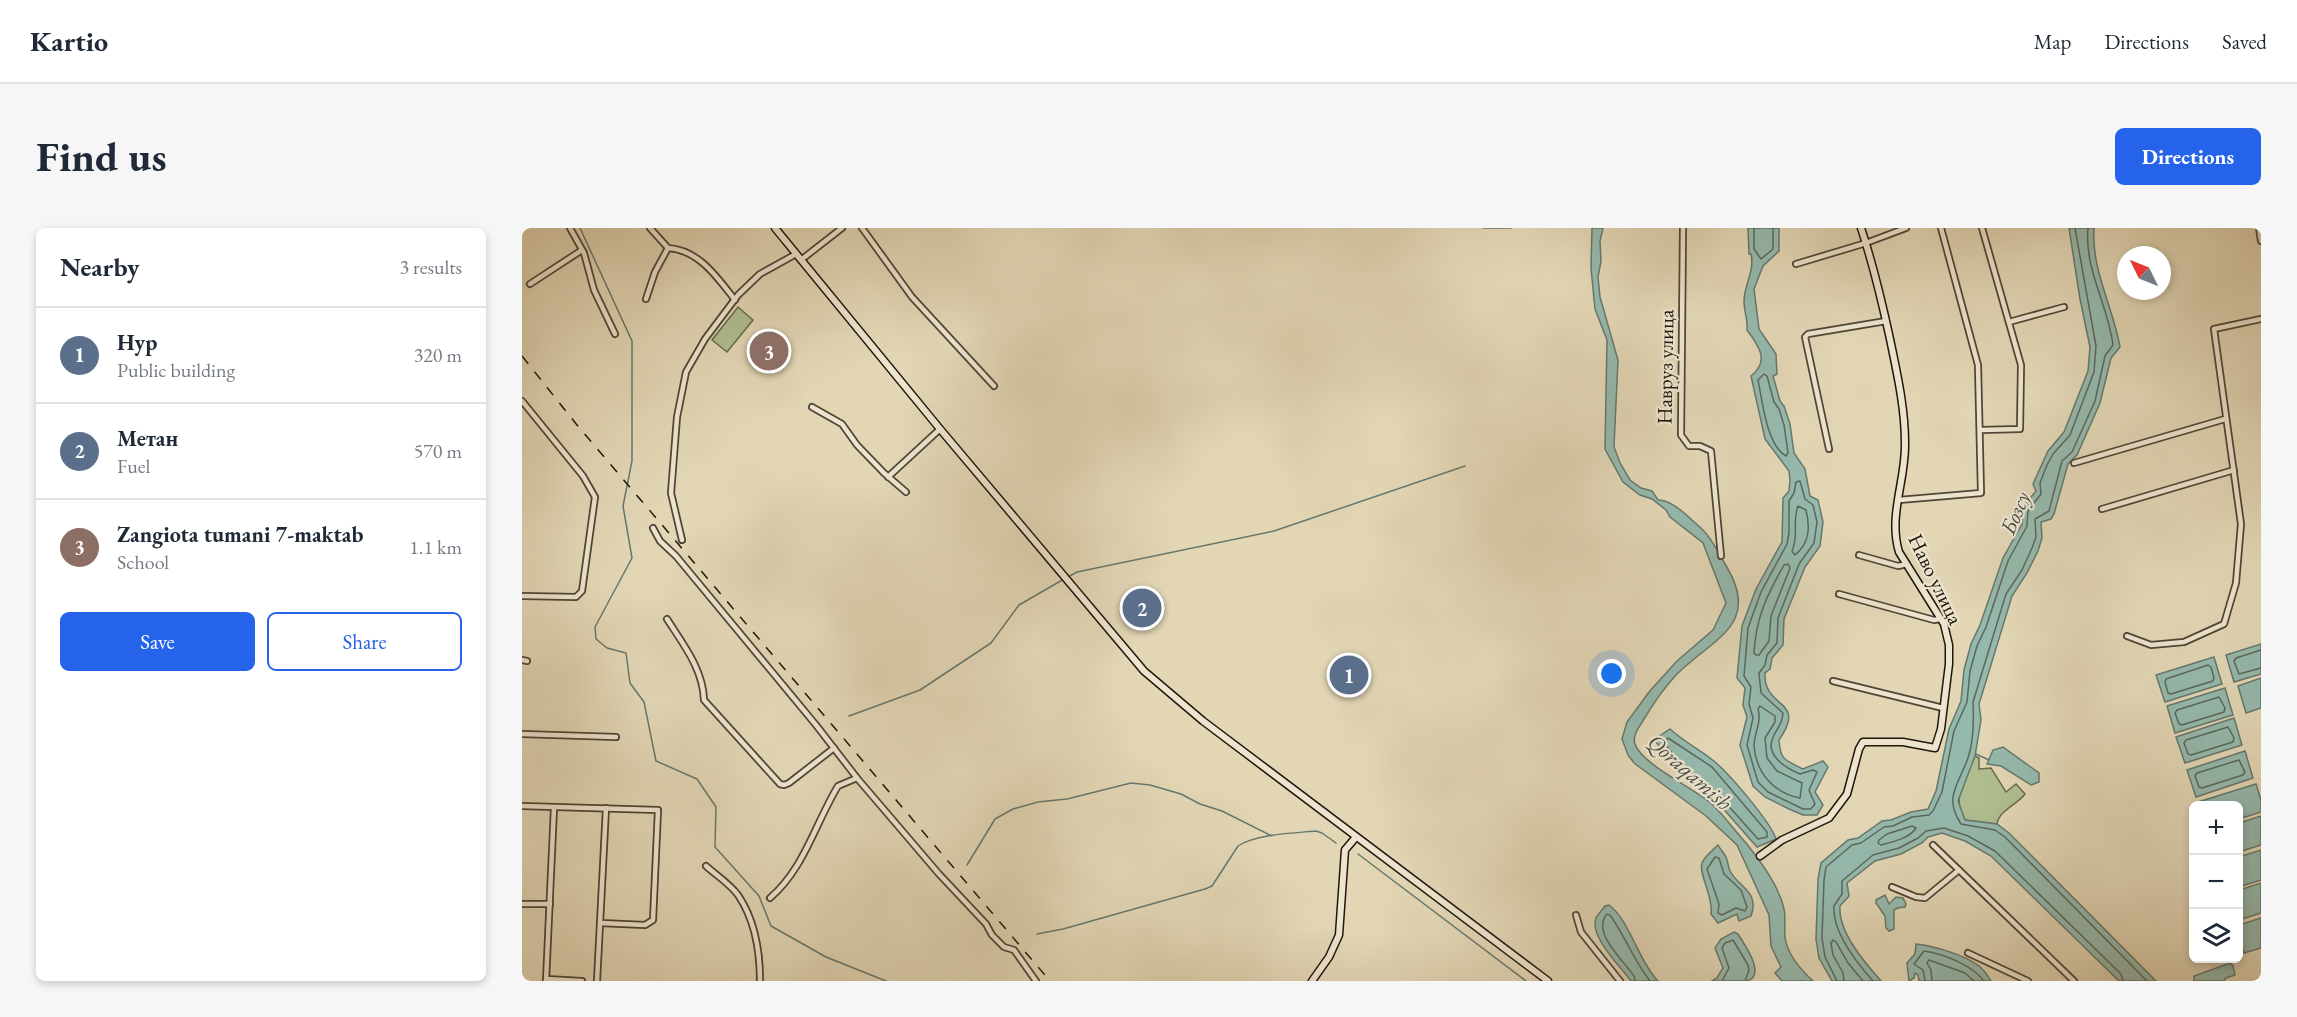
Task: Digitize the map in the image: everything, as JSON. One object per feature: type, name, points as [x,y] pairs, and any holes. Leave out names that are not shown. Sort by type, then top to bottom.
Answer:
[{"type":"main road","points":[[775,228],[939,429],[1144,671],[1203,721],[1548,981]]},
{"type":"main road","name":"Наво улица","points":[[1760,856],[1782,840],[1829,818],[1847,794],[1858,749],[1863,742],[1904,742],[1935,748],[1941,729],[1949,664],[1949,645],[1944,624],[1899,552],[1896,539],[1894,522],[1899,500],[1905,444],[1896,367],[1862,228]]},
{"type":"main road","points":[[1312,981],[1329,957],[1339,936],[1347,834],[1344,828]]},
{"type":"main road","points":[[1346,850],[1356,837]]},
{"type":"street","points":[[570,228],[582,250],[594,290],[615,334]]},
{"type":"street","points":[[650,228],[668,248],[706,263],[735,300]]},
{"type":"street","points":[[801,260],[842,228]]},
{"type":"street","points":[[862,228],[912,297],[994,386]]},
{"type":"street","name":"Навруз улица","points":[[1683,228],[1681,435],[1689,446],[1700,446],[1711,451],[1721,556]]},
{"type":"street","points":[[1796,264],[1866,243],[1906,228]]},
{"type":"street","points":[[1899,500],[1981,493],[1978,365],[1941,228]]},
{"type":"street","points":[[1981,430],[2020,429],[2021,365],[1982,228]]},
{"type":"street","points":[[2259,228],[2261,241]]},
{"type":"street","points":[[645,299],[655,272],[668,248]]},
{"type":"street","points":[[530,284],[582,250]]},
{"type":"street","points":[[682,540],[671,493],[677,417],[686,372],[705,339],[735,300],[760,274],[796,254]]},
{"type":"street","points":[[2009,322],[2064,306]]},
{"type":"street","points":[[2127,636],[2151,645],[2184,642],[2224,624],[2236,583],[2241,524],[2214,329],[2261,319]]},
{"type":"street","points":[[1828,449],[1805,337],[1808,334],[1886,321]]},
{"type":"street","points":[[522,401],[583,476],[595,497],[582,591],[576,597],[522,596]]},
{"type":"street","points":[[812,407],[842,424],[857,445],[906,492]]},
{"type":"street","points":[[2074,463],[2225,419]]},
{"type":"street","points":[[888,477],[939,429]]},
{"type":"street","points":[[2102,509],[2234,470]]},
{"type":"street","points":[[653,528],[660,541],[676,556],[857,777],[954,891],[986,924],[992,935],[1004,947],[1014,950],[1036,981]]},
{"type":"street","points":[[1859,555],[1898,566],[1907,564]]},
{"type":"street","points":[[1839,594],[1934,620],[1940,619]]},
{"type":"street","points":[[667,619],[688,652],[703,683],[704,700],[780,784],[789,783],[834,748]]},
{"type":"street","points":[[1833,681],[1943,708]]},
{"type":"street","points":[[522,734],[616,737]]},
{"type":"street","points":[[770,898],[783,887],[794,871],[838,786],[857,777]]},
{"type":"street","points":[[522,806],[658,810],[652,920],[645,925],[600,923]]},
{"type":"street","points":[[554,808],[546,980],[582,981]]},
{"type":"street","points":[[597,981],[606,808]]},
{"type":"street","points":[[1933,845],[2070,980]]},
{"type":"street","points":[[706,866],[737,893],[753,926],[760,962],[760,981]]},
{"type":"street","points":[[1892,887],[1916,897],[1925,898],[1959,870]]},
{"type":"street","points":[[522,904],[550,904]]},
{"type":"street","points":[[1576,915],[1581,932],[1620,981]]},
{"type":"street","points":[[1968,953],[2028,981]]},
{"type":"green space","points":[[738,307],[753,320],[727,352],[712,340]]},
{"type":"green space","points":[[1975,756],[1979,758],[1979,769],[1991,768],[2006,792],[2016,784],[2025,794],[2001,815],[1997,824],[1965,820],[1961,811],[1959,795]]},
{"type":"water","points":[[1592,228],[1603,228],[1598,277],[1600,297],[1618,360],[1614,447],[1620,463],[1630,480],[1641,488],[1652,491],[1658,500],[1676,507],[1706,534],[1725,564],[1735,585],[1739,602],[1736,616],[1729,628],[1676,675],[1659,696],[1637,731],[1635,744],[1640,752],[1658,768],[1713,805],[1758,858],[1782,900],[1785,912],[1785,937],[1789,950],[1799,967],[1813,981],[1782,981],[1775,973],[1781,967],[1771,946],[1769,915],[1737,845],[1706,816],[1634,763],[1622,739],[1627,722],[1649,692],[1677,661],[1713,630],[1726,603],[1703,543],[1670,517],[1666,510],[1652,499],[1640,495],[1623,482],[1605,449],[1607,340],[1595,309],[1591,268]]},
{"type":"water","points":[[1748,228],[1779,228],[1779,251],[1763,266],[1754,289],[1759,329],[1776,354],[1777,374],[1773,376],[1790,424],[1794,453],[1805,469],[1810,496],[1818,500],[1823,522],[1820,546],[1805,567],[1784,619],[1783,645],[1772,658],[1770,669],[1765,673],[1766,685],[1770,693],[1787,710],[1789,717],[1787,727],[1779,740],[1782,756],[1803,769],[1823,761],[1828,767],[1815,792],[1823,805],[1817,815],[1803,815],[1765,797],[1753,786],[1740,745],[1747,717],[1743,705],[1745,688],[1737,678],[1742,626],[1756,589],[1782,542],[1783,498],[1789,491],[1790,480],[1789,471],[1765,439],[1751,376],[1760,365],[1761,353],[1747,330],[1744,305],[1744,295],[1752,266]]},
{"type":"water","name":"Бозсу","points":[[2069,228],[2094,228],[2099,273],[2120,347],[2111,358],[2100,403],[2077,455],[2068,464],[2054,514],[2051,519],[2041,522],[2042,538],[2038,551],[2012,596],[1979,704],[1981,720],[1975,756],[1958,801],[1965,820],[1997,824],[2009,833],[2156,981],[2119,981],[1991,856],[1965,841],[1942,833],[1928,837],[1922,843],[1901,854],[1875,861],[1847,883],[1849,896],[1840,906],[1843,926],[1854,946],[1881,981],[1832,981],[1819,958],[1816,939],[1818,879],[1821,863],[1848,840],[1858,838],[1882,821],[1928,809],[1936,791],[1949,729],[1961,701],[1964,670],[1971,644],[1980,625],[2003,558],[2022,524],[2022,508],[2036,491],[2033,484],[2048,451],[2064,432],[2088,371],[2090,347]]},
{"type":"water","points":[[2261,644],[2261,674],[2234,682],[2226,655]]},
{"type":"water","points":[[2214,657],[2222,684],[2165,702],[2156,675]]},
{"type":"water","points":[[2261,678],[2261,708],[2246,713],[2238,686]]},
{"type":"water","points":[[2225,688],[2233,715],[2175,733],[2167,706]]},
{"type":"water","points":[[2234,718],[2242,745],[2185,763],[2176,737]]},
{"type":"water","name":"Qoraqamish","points":[[1670,729],[1722,768],[1758,810],[1776,839],[1757,847],[1712,796],[1678,770],[1656,742],[1658,737]]},
{"type":"water","points":[[2003,747],[2039,773],[2039,782],[2031,785],[2001,766],[1987,764],[1993,750]]},
{"type":"water","points":[[2245,751],[2253,778],[2196,797],[2187,770]]},
{"type":"water","points":[[2256,784],[2261,800],[2261,812],[2243,818],[2243,801],[2201,801]]},
{"type":"water","points":[[2261,816],[2261,845],[2243,851],[2243,822]]},
{"type":"water","points":[[1718,845],[1726,857],[1730,871],[1747,890],[1753,901],[1751,916],[1739,921],[1737,914],[1718,923],[1711,914],[1701,867],[1705,858]]},
{"type":"water","points":[[2261,850],[2261,880],[2243,886],[2243,856]]},
{"type":"water","points":[[2261,883],[2261,913],[2243,919],[2243,889]]},
{"type":"water","points":[[1885,895],[1889,904],[1896,897],[1903,898],[1906,904],[1905,907],[1894,910],[1894,929],[1889,931],[1886,928],[1885,916],[1876,903],[1876,900]]},
{"type":"water","points":[[1609,905],[1622,920],[1645,963],[1658,981],[1631,981],[1601,942],[1595,925],[1596,918],[1605,906]]},
{"type":"water","points":[[2261,918],[2261,948],[2244,953],[2243,924]]},
{"type":"water","points":[[1734,932],[1738,934],[1755,966],[1753,978],[1747,981],[1712,981],[1717,978],[1723,968],[1715,948],[1721,939]]},
{"type":"water","points":[[1916,944],[1966,958],[1981,968],[1991,981],[1919,981],[1915,973],[1914,978],[1909,981],[1907,963],[1915,954]]},
{"type":"water","points":[[2230,963],[2235,975],[2224,981],[2194,981],[2194,976]]},
{"type":"waterway","points":[[580,228],[632,341],[632,461],[623,506],[632,558],[595,627],[596,639],[607,648],[626,653],[630,683],[644,702],[656,761],[697,779],[716,807],[715,847],[759,896],[771,926],[826,957],[886,981]]},
{"type":"waterway","points":[[1483,228],[1511,228]]},
{"type":"waterway","points":[[1068,577],[1077,572],[1274,531],[1465,466]]},
{"type":"waterway","points":[[849,716],[920,690],[991,643],[1019,605],[1064,579]]},
{"type":"waterway","points":[[1976,754],[1989,760]]},
{"type":"waterway","points":[[967,865],[995,819],[1013,809],[1038,802],[1067,799],[1131,783],[1150,785],[1181,794],[1272,836]]},
{"type":"waterway","points":[[1037,934],[1063,929],[1212,886],[1238,846],[1255,839],[1316,831],[1336,843]]},
{"type":"waterway","points":[[1358,854],[1526,981]]},
{"type":"railway","points":[[522,356],[577,425],[1050,981]]},
{"type":"place","name":"Zangiota tumani 7-maktab","points":[[769,351]]},
{"type":"place","name":"Метан","points":[[1142,608]]},
{"type":"place","name":"Нур","points":[[1349,675]]}]
